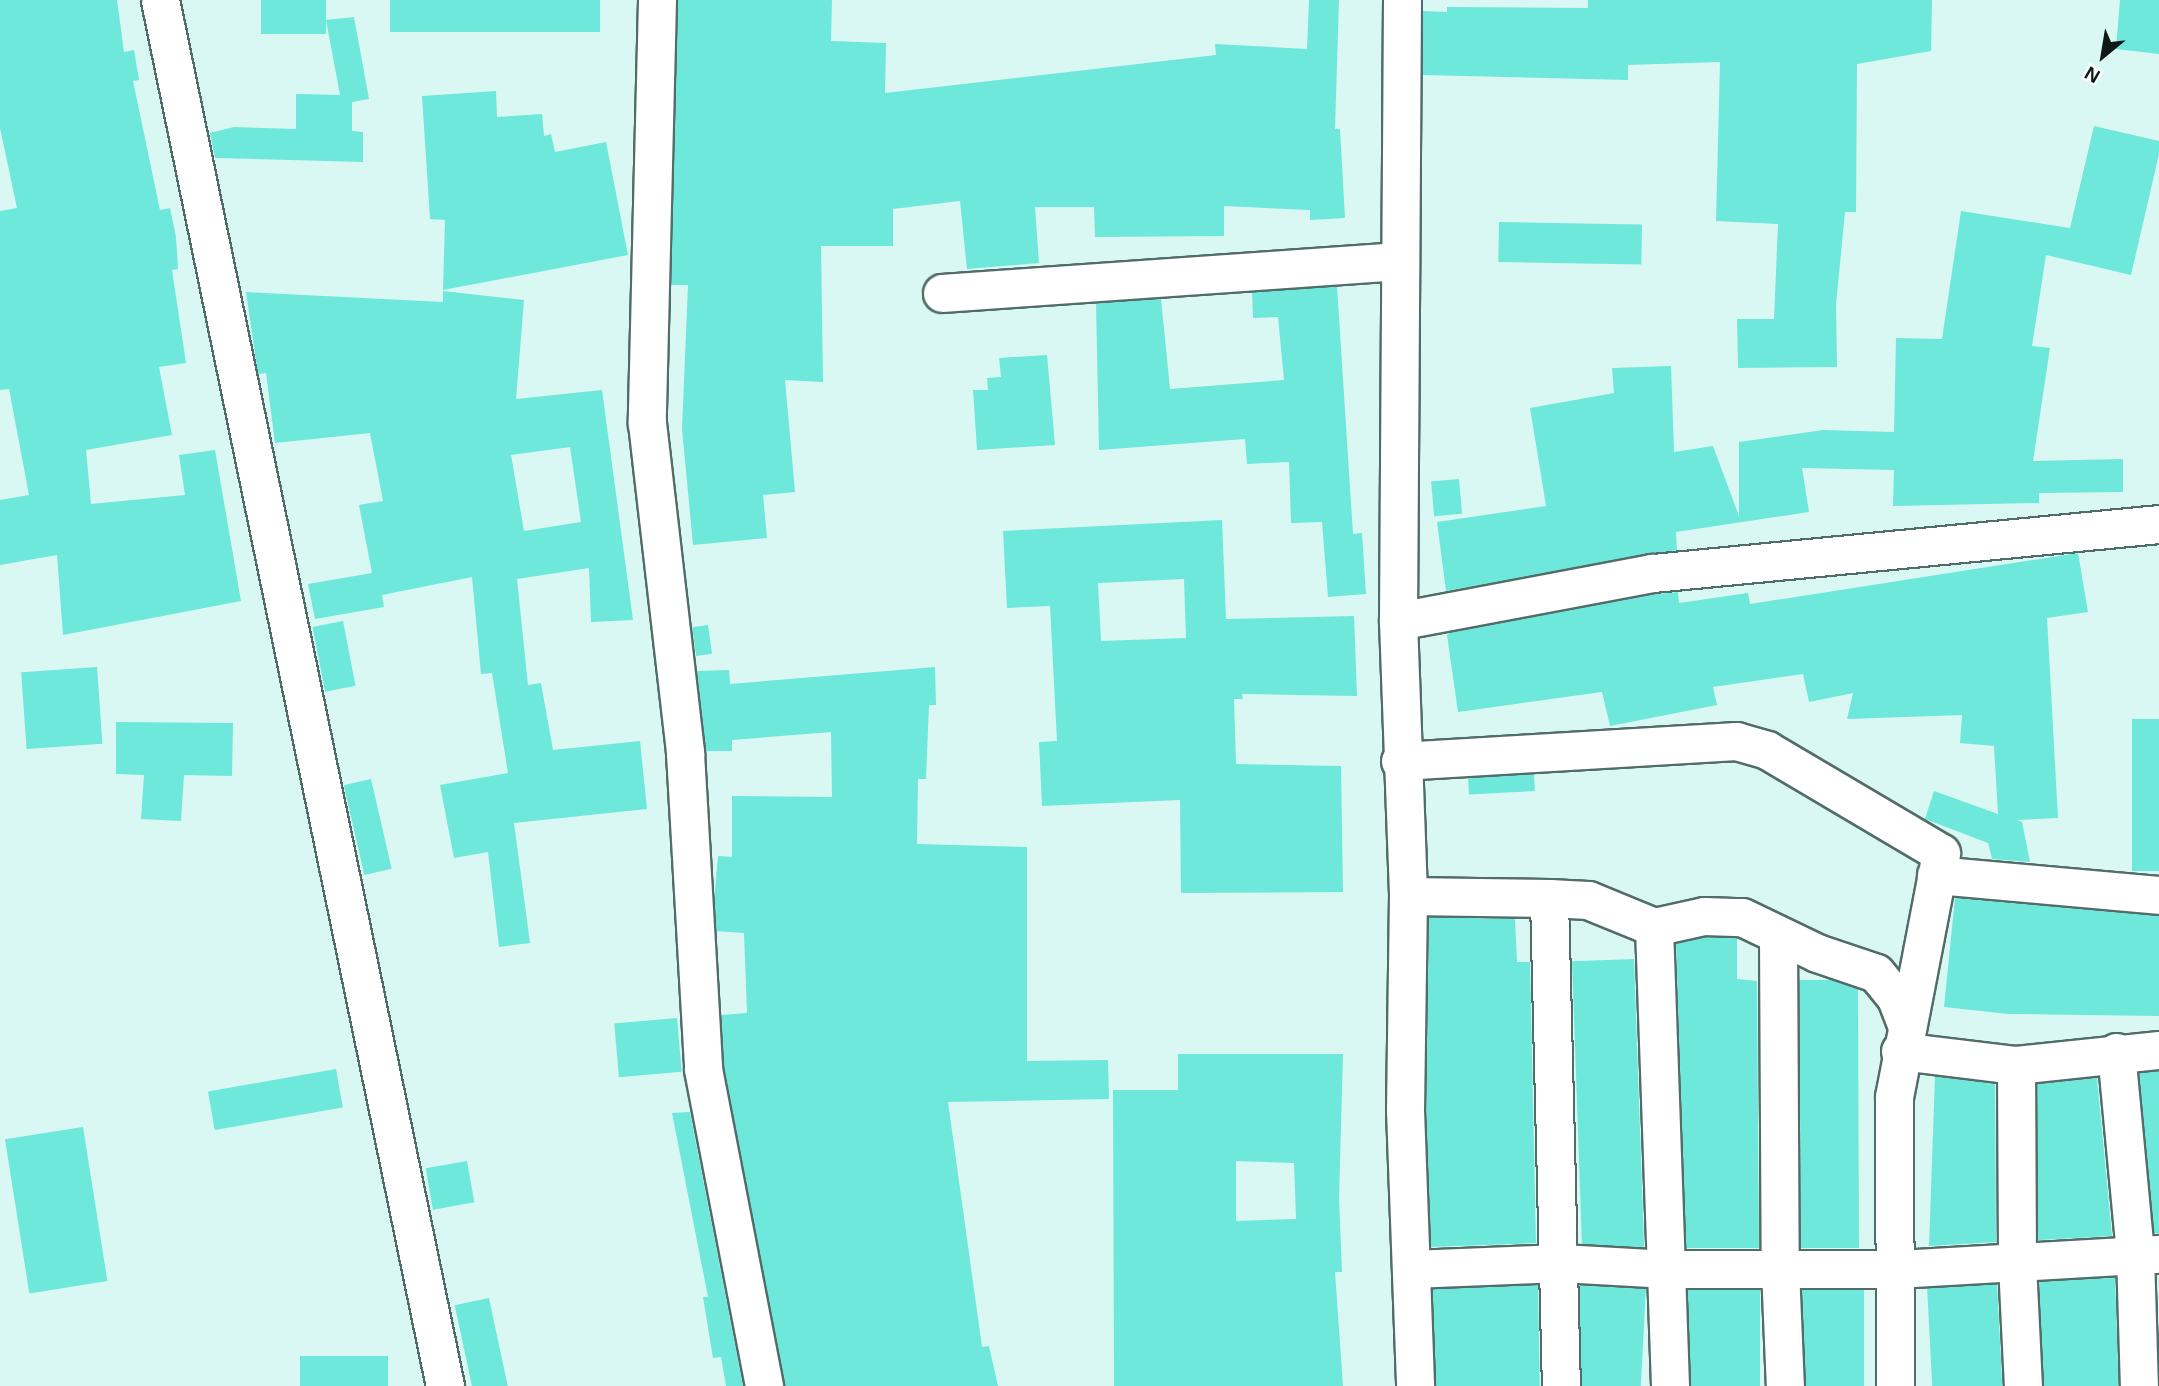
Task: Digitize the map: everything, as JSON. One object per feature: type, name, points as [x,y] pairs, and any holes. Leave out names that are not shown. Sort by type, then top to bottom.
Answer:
[{"type":"street","points":[[160,0],[445,1386]]},
{"type":"street","points":[[657,0],[647,423],[685,753],[703,1069],[764,1386]]},
{"type":"street","points":[[1402,0],[1398,621],[1400,761],[1408,896],[1405,1110],[1415,1386]]},
{"type":"street","points":[[942,293],[1399,261]]},
{"type":"street","points":[[1398,621],[1653,573],[2159,524]]},
{"type":"street","points":[[1400,761],[1736,741],[1767,750],[1935,848],[1942,860],[1936,875],[1903,1037],[1894,1096],[1895,1386]]},
{"type":"street","points":[[1936,875],[2159,895]]},
{"type":"street","points":[[1408,896],[1588,900],[1654,927],[1704,916],[1742,917],[1778,936],[1876,973],[1896,998],[1903,1037]]},
{"type":"street","points":[[1549,898],[1561,1263],[1561,1386]]},
{"type":"street","points":[[1654,927],[1670,1386]]},
{"type":"street","points":[[1778,936],[1780,1269],[1785,1386]]},
{"type":"street","points":[[1903,1037],[2016,1065],[2159,1049]]},
{"type":"street","points":[[2116,1052],[2147,1254],[2138,1386]]},
{"type":"street","points":[[2016,1065],[2017,1265],[2023,1386]]},
{"type":"street","points":[[1411,1269],[1561,1263],[1668,1269],[1896,1269],[2017,1265],[2147,1254]]},
{"type":"building","points":[[0,0],[117,0],[124,52],[134,50],[139,80],[133,81],[160,210],[170,208],[176,237],[178,269],[172,270],[186,363],[159,367],[172,435],[86,450],[91,504],[185,495],[179,455],[215,450],[241,601],[63,635],[57,555],[0,565],[0,500],[29,495],[9,389],[0,390],[0,211],[17,208],[0,128]]},
{"type":"building","points":[[261,0],[326,0],[326,34],[261,34]]},
{"type":"building","points":[[390,0],[600,0],[600,32],[390,32]]},
{"type":"building","points":[[678,0],[832,0],[831,41],[886,43],[885,93],[1216,55],[1215,44],[1307,49],[1309,0],[1339,0],[1335,129],[1340,129],[1345,218],[1310,220],[1310,210],[1224,206],[1224,236],[1095,237],[1094,207],[1035,207],[1039,263],[967,269],[960,201],[893,209],[893,246],[821,246],[823,382],[785,380],[795,492],[763,495],[767,538],[693,545],[682,429],[688,285],[671,285]]},
{"type":"building","points":[[1588,0],[1932,0],[1931,51],[1857,64],[1856,212],[1845,212],[1836,305],[1837,367],[1738,368],[1737,319],[1774,319],[1778,224],[1716,221],[1720,62],[1628,65],[1628,80],[1423,75],[1423,11],[1447,12],[1447,7],[1588,8]]},
{"type":"building","points":[[2120,0],[2159,0],[2159,54],[2116,49]]},
{"type":"building","points":[[354,17],[369,99],[352,102],[352,131],[363,132],[363,162],[215,158],[210,133],[234,127],[296,129],[296,94],[340,95],[326,20]]},
{"type":"building","points":[[496,91],[497,117],[542,114],[544,136],[551,134],[555,152],[606,142],[628,255],[443,290],[445,220],[430,219],[422,96]]},
{"type":"building","points":[[2094,126],[2159,141],[2159,154],[2131,275],[2046,255],[2032,346],[2050,348],[2033,461],[2123,459],[2123,492],[2039,493],[2039,503],[1893,506],[1894,470],[1802,468],[1809,512],[1676,532],[1677,550],[1446,591],[1437,522],[1546,506],[1530,408],[1614,393],[1612,368],[1671,366],[1674,452],[1713,446],[1739,516],[1739,442],[1823,430],[1894,432],[1896,338],[1942,339],[1961,211],[2070,228]]},
{"type":"building","points":[[1499,222],[1642,224],[1641,264],[1498,262]]},
{"type":"building","points":[[1337,286],[1353,534],[1362,533],[1366,594],[1328,597],[1322,522],[1291,523],[1289,462],[1247,464],[1245,439],[1099,450],[1096,303],[1161,299],[1170,389],[1284,380],[1278,317],[1253,318],[1252,292]]},
{"type":"building","points":[[443,291],[524,300],[516,399],[602,390],[633,620],[591,622],[589,568],[517,579],[528,685],[541,683],[553,750],[640,741],[647,809],[514,823],[530,943],[499,947],[488,852],[454,858],[440,785],[508,773],[492,673],[481,674],[472,577],[382,595],[384,607],[315,619],[308,584],[372,573],[359,505],[383,501],[370,433],[275,443],[266,373],[258,374],[246,292],[443,302]],"holes":[[[570,447],[581,522],[524,531],[511,455]]]},
{"type":"building","points":[[1047,355],[1055,445],[977,450],[973,390],[988,390],[987,378],[1001,377],[999,358]]},
{"type":"building","points":[[1459,479],[1462,514],[1434,516],[1431,481]]},
{"type":"building","points":[[1222,520],[1226,619],[1354,616],[1357,696],[1242,694],[1243,699],[1234,699],[1236,764],[1341,766],[1343,892],[1181,893],[1180,800],[1042,806],[1039,742],[1057,741],[1050,606],[1007,608],[1003,531]],"holes":[[[1184,579],[1186,638],[1101,641],[1098,583]]]},
{"type":"building","points":[[2078,553],[2088,612],[2047,618],[2058,818],[2017,820],[2022,822],[2030,862],[1992,859],[1988,843],[1925,819],[1934,791],[1998,814],[1994,746],[1960,743],[1962,715],[1847,719],[1853,693],[1809,702],[1803,674],[1713,687],[1717,705],[1610,726],[1602,692],[1458,712],[1447,635],[1451,632],[1656,594],[1678,592],[1679,603],[1748,593],[1750,604]]},
{"type":"building","points":[[343,621],[356,686],[325,692],[313,627]]},
{"type":"building","points":[[708,625],[712,654],[696,656],[692,627]]},
{"type":"building","points":[[97,667],[102,744],[27,749],[21,672]]},
{"type":"building","points":[[935,667],[936,705],[929,705],[926,779],[918,779],[917,844],[1027,847],[1027,1061],[1108,1060],[1109,1099],[948,1102],[982,1347],[989,1346],[998,1386],[784,1386],[724,1066],[721,1015],[747,1013],[744,933],[716,931],[714,901],[718,856],[732,857],[732,796],[832,797],[831,732],[732,740],[732,751],[706,751],[697,671],[729,670],[730,684]]},
{"type":"building","points":[[2132,719],[2159,719],[2159,871],[2132,871]]},
{"type":"building","points":[[116,722],[233,723],[232,776],[184,775],[181,821],[141,819],[144,775],[116,774]]},
{"type":"building","points":[[1534,774],[1535,791],[1469,794],[1468,777]]},
{"type":"building","points":[[371,779],[392,869],[364,875],[344,785]]},
{"type":"building","points":[[1955,898],[2159,916],[2159,1016],[2008,1014],[1944,1007]]},
{"type":"building","points":[[1429,917],[1515,919],[1517,962],[1530,962],[1536,1243],[1431,1247],[1426,1110]]},
{"type":"building","points":[[1706,937],[1737,938],[1737,979],[1757,981],[1759,1248],[1686,1248],[1676,944]]},
{"type":"building","points":[[1634,959],[1644,1247],[1582,1249],[1572,961]]},
{"type":"building","points":[[1799,980],[1831,980],[1858,989],[1859,1248],[1801,1248]]},
{"type":"building","points":[[677,1018],[682,1072],[619,1077],[614,1023]]},
{"type":"building","points":[[1178,1054],[1343,1054],[1339,1198],[1342,1272],[1335,1272],[1343,1386],[1114,1386],[1113,1090],[1178,1090]],"holes":[[[1236,1161],[1294,1163],[1296,1219],[1236,1221]]]},
{"type":"building","points":[[336,1069],[343,1107],[215,1130],[208,1092]]},
{"type":"building","points":[[2159,1071],[2159,1233],[2154,1233],[2139,1073]]},
{"type":"building","points":[[1935,1076],[1995,1084],[1996,1242],[1929,1246]]},
{"type":"building","points":[[2097,1078],[2112,1236],[2038,1240],[2037,1084]]},
{"type":"building","points":[[690,1112],[743,1386],[726,1386],[721,1357],[713,1358],[703,1297],[708,1297],[672,1113]]},
{"type":"building","points":[[83,1127],[107,1281],[29,1293],[5,1139]]},
{"type":"building","points":[[467,1161],[474,1202],[433,1210],[426,1168]]},
{"type":"building","points":[[2115,1278],[2119,1386],[2043,1386],[2039,1281]]},
{"type":"building","points":[[1997,1284],[2002,1386],[1932,1386],[1927,1288]]},
{"type":"building","points":[[1538,1285],[1540,1386],[1434,1386],[1432,1287]]},
{"type":"building","points":[[1580,1285],[1646,1288],[1641,1386],[1575,1386]]},
{"type":"building","points":[[1688,1290],[1760,1290],[1760,1386],[1688,1386]]},
{"type":"building","points":[[1802,1290],[1864,1290],[1864,1386],[1802,1386]]},
{"type":"building","points":[[489,1298],[508,1386],[472,1386],[455,1305]]},
{"type":"building","points":[[300,1356],[388,1356],[388,1386],[300,1386]]}]
